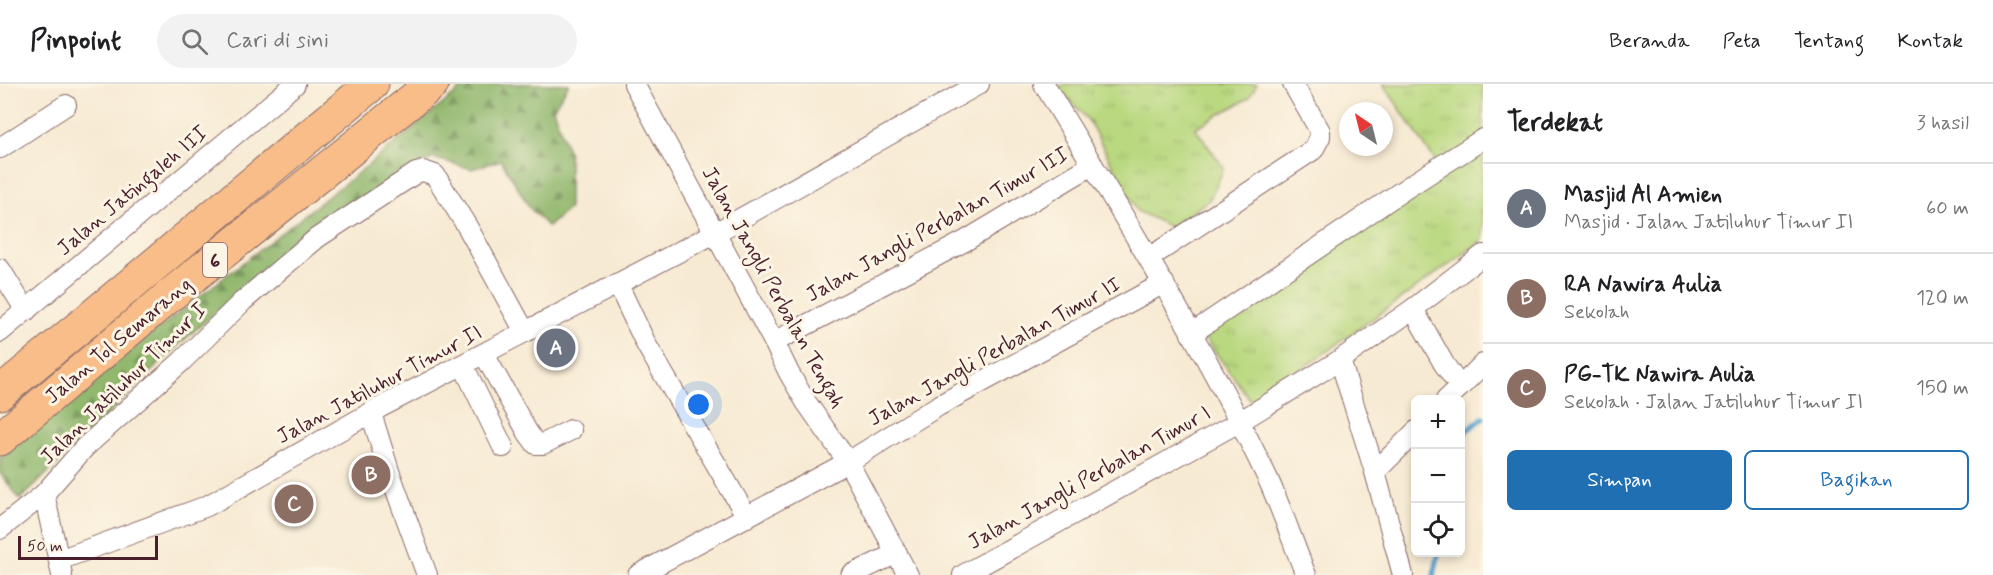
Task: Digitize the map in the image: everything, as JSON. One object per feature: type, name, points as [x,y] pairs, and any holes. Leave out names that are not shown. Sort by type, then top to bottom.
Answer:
[{"type":"highway","name":"Jalan Tol Semarang","points":[[0,393],[372,84]]},
{"type":"highway","name":"Jalan Tol Semarang","points":[[0,439],[174,292],[432,84]]},
{"type":"street","name":"Jalan Jatingaleh III","points":[[0,332],[295,84]]},
{"type":"street","name":"Jalan Jangli Perbalan Tengah","points":[[634,84],[789,373],[806,402],[848,462],[908,575]]},
{"type":"street","name":"Jalan Jatiluhur Timur II","points":[[60,567],[207,506],[371,413],[715,233],[979,84]]},
{"type":"street","points":[[1044,84],[1164,283],[1239,422],[1268,480],[1306,575]]},
{"type":"street","points":[[1149,258],[1313,150],[1320,137],[1320,131],[1293,84]]},
{"type":"street","points":[[0,148],[66,105]]},
{"type":"street","points":[[1191,334],[1483,139]]},
{"type":"street","name":"Jalan Jangli Perbalan Timur III","points":[[774,342],[965,241],[1092,165]]},
{"type":"street","name":"Jalan Jatiluhur Timur I","points":[[44,494],[86,447],[181,362],[243,301],[317,238],[423,171],[435,175],[468,228],[525,332]]},
{"type":"street","name":"Jalan Jangli Perbalan Timur I","points":[[963,575],[1239,422],[1340,360],[1413,309],[1483,255]]},
{"type":"street","points":[[0,269],[26,311]]},
{"type":"street","name":"Jalan Jangli Perbalan Timur II","points":[[638,575],[848,462],[938,406],[1164,283]]},
{"type":"street","points":[[618,285],[647,346],[747,517]]},
{"type":"street","points":[[1413,309],[1444,364],[1453,393],[1483,364]]},
{"type":"street","points":[[484,354],[536,444],[543,444],[571,430]]},
{"type":"street","points":[[1340,360],[1375,472],[1403,575]]},
{"type":"street","points":[[463,365],[503,447]]},
{"type":"street","points":[[371,413],[389,471],[427,575]]},
{"type":"street","points":[[1375,472],[1411,436]]},
{"type":"street","points":[[0,529],[44,494],[60,567]]},
{"type":"street","points":[[851,575],[897,553]]},
{"type":"green space","points":[[467,84],[569,84],[553,109],[569,154],[569,208],[548,227],[530,208],[501,160],[472,169],[433,158],[311,229],[176,347],[20,500],[0,473],[0,458],[158,329],[367,166]]},
{"type":"green space","points":[[1066,84],[1257,84],[1249,98],[1195,128],[1224,168],[1210,199],[1171,227],[1137,211],[1089,121],[1058,87]]},
{"type":"green space","points":[[1383,84],[1483,84],[1483,240],[1253,404],[1202,334],[1438,165]]},
{"type":"waterway","points":[[1465,432],[1483,418]]},
{"type":"waterway","points":[[1434,575],[1438,557]]},
{"type":"place","name":"Masjid Al Amien","points":[[556,348]]},
{"type":"place","name":"RA Nawira Aulia","points":[[371,475]]},
{"type":"place","name":"PG-TK Nawira Aulia","points":[[294,504]]}]
